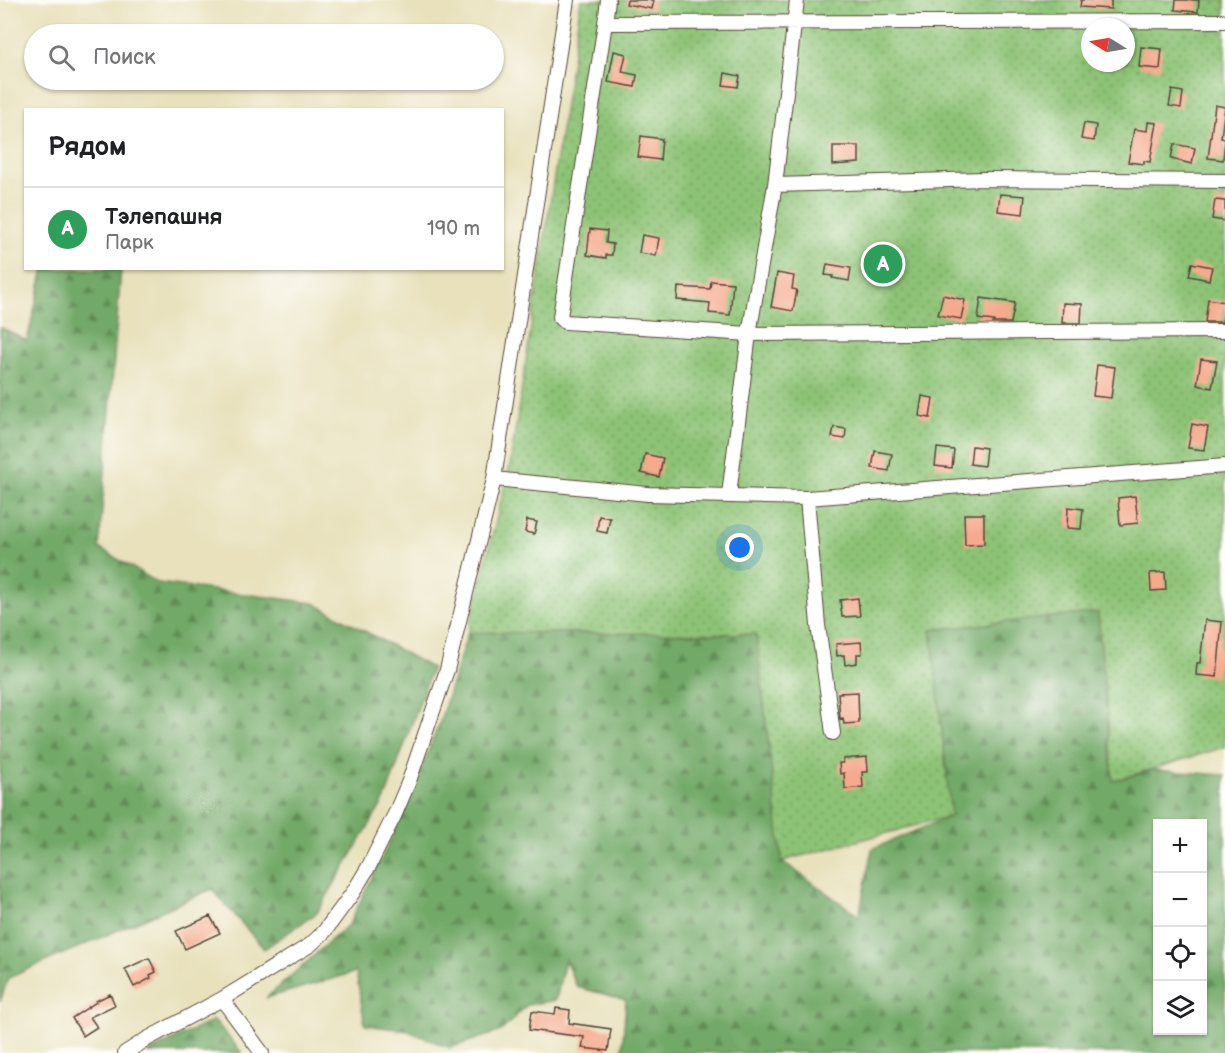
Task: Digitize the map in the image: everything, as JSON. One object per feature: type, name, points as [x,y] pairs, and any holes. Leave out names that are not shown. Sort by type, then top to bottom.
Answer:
[{"type":"street","points":[[125,1053],[222,999],[310,945],[338,914],[369,866],[409,781],[447,670],[494,479],[567,0]]},
{"type":"street","points":[[608,0],[560,317],[565,322],[749,334],[1225,331]]},
{"type":"street","points":[[729,495],[749,334],[775,185],[797,0]]},
{"type":"street","points":[[605,23],[1225,21]]},
{"type":"street","points":[[775,185],[986,179],[1225,182]]},
{"type":"street","points":[[494,479],[648,494],[807,498],[1225,466]]},
{"type":"street","points":[[807,498],[818,625],[833,733]]},
{"type":"street","points":[[222,999],[262,1053]]},
{"type":"green space","points":[[581,0],[1225,0],[1225,747],[1113,781],[1098,612],[931,630],[951,816],[782,861],[756,634],[468,632],[510,465]]},
{"type":"green space","points":[[44,270],[121,270],[99,548],[158,583],[314,603],[432,668],[385,799],[317,913],[264,949],[212,889],[8,978],[0,1002],[0,327],[27,341]]},
{"type":"green space","points":[[1098,612],[1113,781],[1153,770],[1225,775],[1225,1053],[622,1053],[626,1000],[577,987],[565,960],[556,1000],[527,1005],[501,1031],[450,1048],[406,1030],[365,1025],[356,972],[266,998],[349,924],[403,814],[439,724],[468,632],[756,634],[782,861],[859,916],[872,849],[951,816],[931,630]]},
{"type":"green space","points":[[214,1020],[242,1053],[147,1053]]},
{"type":"building","points":[[627,0],[654,0],[652,9],[626,4]]},
{"type":"building","points":[[1081,0],[1111,0],[1111,9],[1080,7]]},
{"type":"building","points":[[1176,0],[1199,0],[1198,12],[1175,10]]},
{"type":"building","points":[[1141,47],[1162,49],[1160,69],[1139,67]]},
{"type":"building","points":[[614,51],[626,54],[622,72],[637,75],[635,87],[608,82]]},
{"type":"building","points":[[725,73],[740,76],[738,87],[723,85]]},
{"type":"building","points":[[1172,90],[1183,92],[1181,108],[1169,106]]},
{"type":"building","points":[[1215,105],[1225,107],[1221,138],[1225,139],[1223,160],[1208,158]]},
{"type":"building","points":[[1148,122],[1157,123],[1150,162],[1144,161],[1144,164],[1128,162],[1134,129],[1147,131]]},
{"type":"building","points":[[1084,123],[1096,125],[1094,141],[1081,139]]},
{"type":"building","points":[[641,136],[662,139],[660,160],[638,157]]},
{"type":"building","points":[[1174,144],[1195,148],[1192,164],[1171,159]]},
{"type":"building","points":[[833,146],[859,146],[859,163],[833,165]]},
{"type":"building","points":[[1000,194],[1025,196],[1023,214],[998,211]]},
{"type":"building","points":[[1215,200],[1225,201],[1225,221],[1212,219]]},
{"type":"building","points":[[590,229],[607,231],[606,243],[613,244],[612,255],[606,255],[606,258],[587,255]]},
{"type":"building","points":[[642,235],[659,238],[656,256],[639,253]]},
{"type":"building","points":[[1192,263],[1212,267],[1209,280],[1189,276]]},
{"type":"building","points":[[827,264],[851,268],[849,281],[825,275]]},
{"type":"building","points":[[777,273],[794,276],[792,289],[797,290],[793,311],[771,307]]},
{"type":"building","points":[[711,281],[733,283],[730,315],[709,313],[710,303],[677,300],[678,287],[710,289]]},
{"type":"building","points":[[943,295],[965,300],[961,319],[938,315]]},
{"type":"building","points":[[981,298],[1015,303],[1011,323],[993,323],[994,321],[978,319]]},
{"type":"building","points":[[1208,299],[1225,302],[1222,322],[1205,322]]},
{"type":"building","points":[[1063,303],[1082,304],[1081,323],[1062,323]]},
{"type":"building","points":[[1201,359],[1217,361],[1212,388],[1197,385]]},
{"type":"building","points":[[1097,365],[1115,367],[1111,398],[1093,396]]},
{"type":"building","points":[[922,396],[933,398],[930,418],[919,416]]},
{"type":"building","points":[[1192,424],[1208,427],[1204,450],[1188,448]]},
{"type":"building","points":[[834,427],[846,429],[845,439],[832,437]]},
{"type":"building","points":[[972,446],[986,448],[984,466],[970,464]]},
{"type":"building","points":[[937,448],[954,450],[952,468],[935,466]]},
{"type":"building","points":[[875,451],[892,454],[889,471],[872,468]]},
{"type":"building","points":[[645,454],[663,458],[659,477],[641,473]]},
{"type":"building","points":[[1135,496],[1138,523],[1120,525],[1118,498]]},
{"type":"building","points":[[1068,507],[1083,509],[1081,529],[1067,528]]},
{"type":"building","points":[[964,514],[984,514],[984,544],[965,545]]},
{"type":"building","points":[[599,516],[610,518],[607,533],[597,531]]},
{"type":"building","points":[[527,520],[537,522],[534,534],[525,532]]},
{"type":"building","points":[[1165,572],[1166,590],[1151,591],[1150,573]]},
{"type":"building","points":[[858,598],[860,616],[842,617],[840,600]]},
{"type":"building","points":[[1205,620],[1222,622],[1217,677],[1196,675],[1197,663],[1200,663]]},
{"type":"building","points":[[861,642],[862,654],[857,654],[857,663],[845,665],[844,655],[837,656],[836,644]]},
{"type":"building","points":[[858,692],[859,723],[844,724],[843,718],[840,719],[838,693]]},
{"type":"building","points":[[867,757],[868,772],[862,772],[863,787],[845,789],[844,773],[840,774],[839,763],[843,763],[843,759]]},
{"type":"building","points":[[210,916],[220,933],[185,949],[176,931]]},
{"type":"building","points":[[149,958],[156,972],[150,975],[151,978],[134,987],[125,969]]},
{"type":"building","points":[[110,994],[115,1005],[90,1017],[97,1027],[83,1036],[72,1018]]},
{"type":"building","points":[[556,1008],[570,1010],[569,1023],[611,1029],[608,1051],[582,1048],[584,1037],[529,1030],[532,1011],[555,1014]]},
{"type":"place","name":"Тэлепашня","points":[[883,264]]}]
